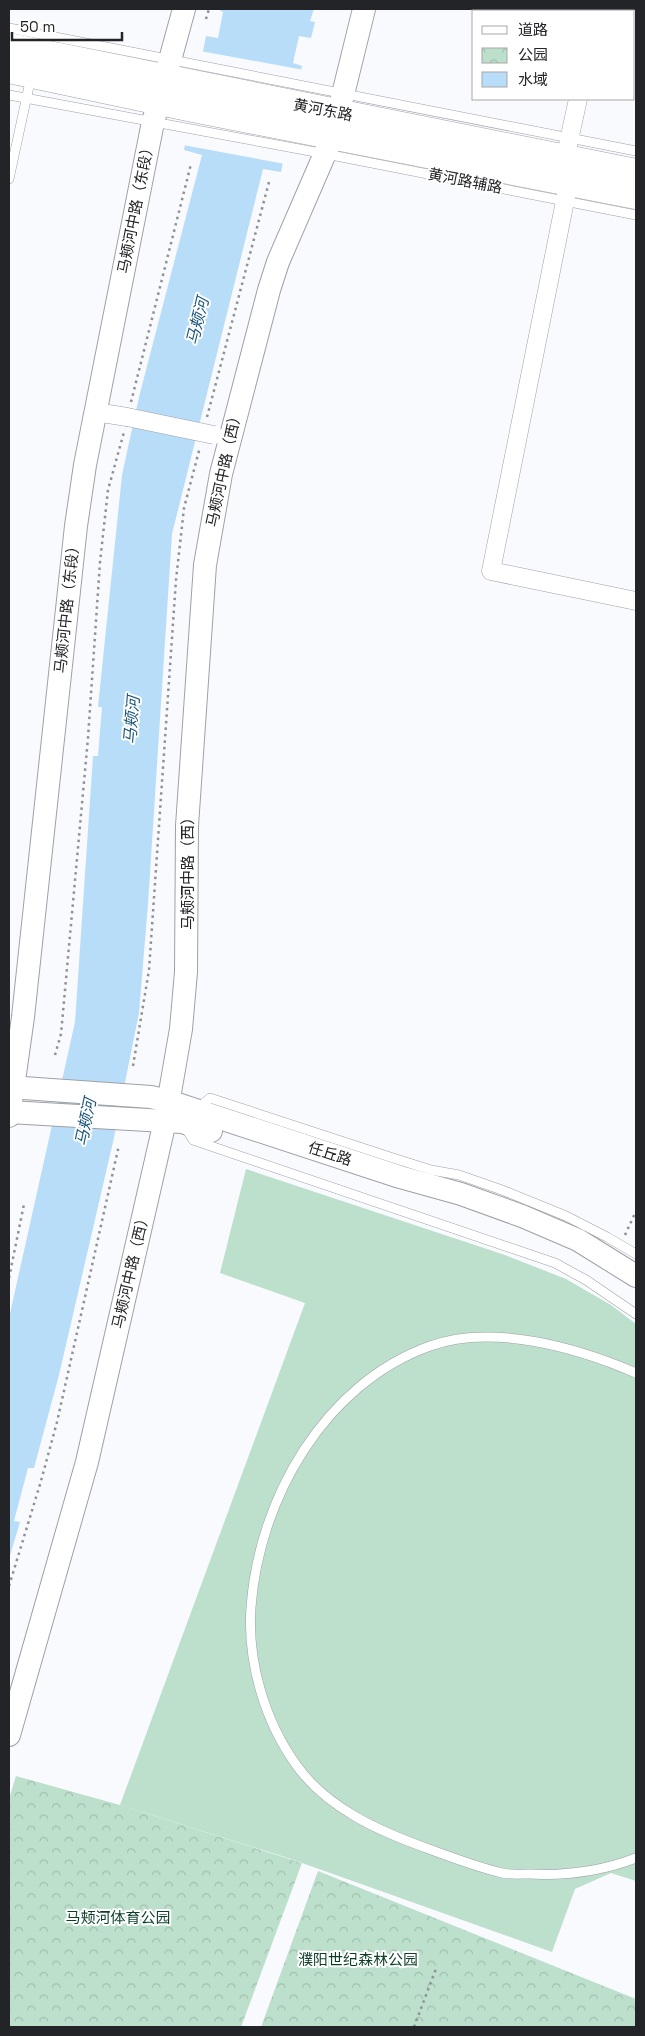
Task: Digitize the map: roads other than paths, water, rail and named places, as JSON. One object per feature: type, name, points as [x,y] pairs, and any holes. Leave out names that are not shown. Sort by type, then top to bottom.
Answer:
[{"type":"main road","name":"黄河东路","points":[[9,48],[161,90],[198,98],[335,123],[567,170],[636,174]]},
{"type":"main road","name":"黄河东路","points":[[22,80],[161,90]]},
{"type":"main road","name":"黄河东路","points":[[567,170],[636,195]]},
{"type":"street","name":"马颊河中路（东段）","points":[[9,1113],[11,1087],[23,1017],[76,526],[85,465],[161,90],[184,9]]},
{"type":"street","name":"马颊河中路（西）","points":[[9,1734],[87,1462],[168,1112],[181,1029],[186,972],[187,826],[205,566],[219,482],[222,437],[278,262],[335,123],[364,9]]},
{"type":"street","points":[[578,100],[567,170],[491,571],[636,601]]},
{"type":"street","points":[[96,412],[222,437]]},
{"type":"street","name":"任丘路","points":[[11,1087],[41,1089],[168,1112],[461,1194],[522,1216],[578,1240],[636,1276]]},
{"type":"street","name":"任丘路","points":[[9,1113],[168,1112],[515,1230],[567,1250],[636,1292]]},
{"type":"lane","points":[[9,28],[161,90],[198,98]]},
{"type":"lane","points":[[9,95],[22,80]]},
{"type":"lane","points":[[9,179],[22,80]]},
{"type":"lane","name":"黄河路辅路","points":[[198,98],[335,123],[567,170],[636,215]]},
{"type":"lane","name":"黄河路辅路","points":[[567,170],[636,151]]},
{"type":"lane","points":[[636,1254],[566,1216],[502,1190],[459,1175],[408,1163],[210,1098],[168,1112],[193,1140],[555,1263],[586,1280],[636,1314]]},
{"type":"lane","points":[[636,1373],[606,1360],[562,1348],[516,1339],[472,1337],[431,1345],[392,1363],[357,1389],[331,1414],[306,1448],[285,1483],[268,1523],[257,1566],[251,1608],[253,1653],[263,1698],[272,1721],[278,1736],[299,1768],[326,1798],[368,1824],[414,1844],[504,1873],[555,1876],[597,1870],[636,1858]]},
{"type":"water","name":"马颊河","points":[[217,9],[314,9],[310,21],[315,22],[311,38],[299,36],[293,63],[302,66],[281,172],[263,169],[172,534],[139,1013],[113,1142],[59,1375],[34,1468],[28,1468],[14,1521],[20,1522],[9,1559],[9,1318],[75,1022],[93,756],[98,756],[102,707],[98,707],[122,475],[139,397],[202,155],[184,150],[206,36],[218,38],[223,12]]},
{"type":"park label","name":"马颊河体育公园","points":[[118,1918]]},
{"type":"park label","name":"濮阳世纪森林公园","points":[[358,1960]]}]
